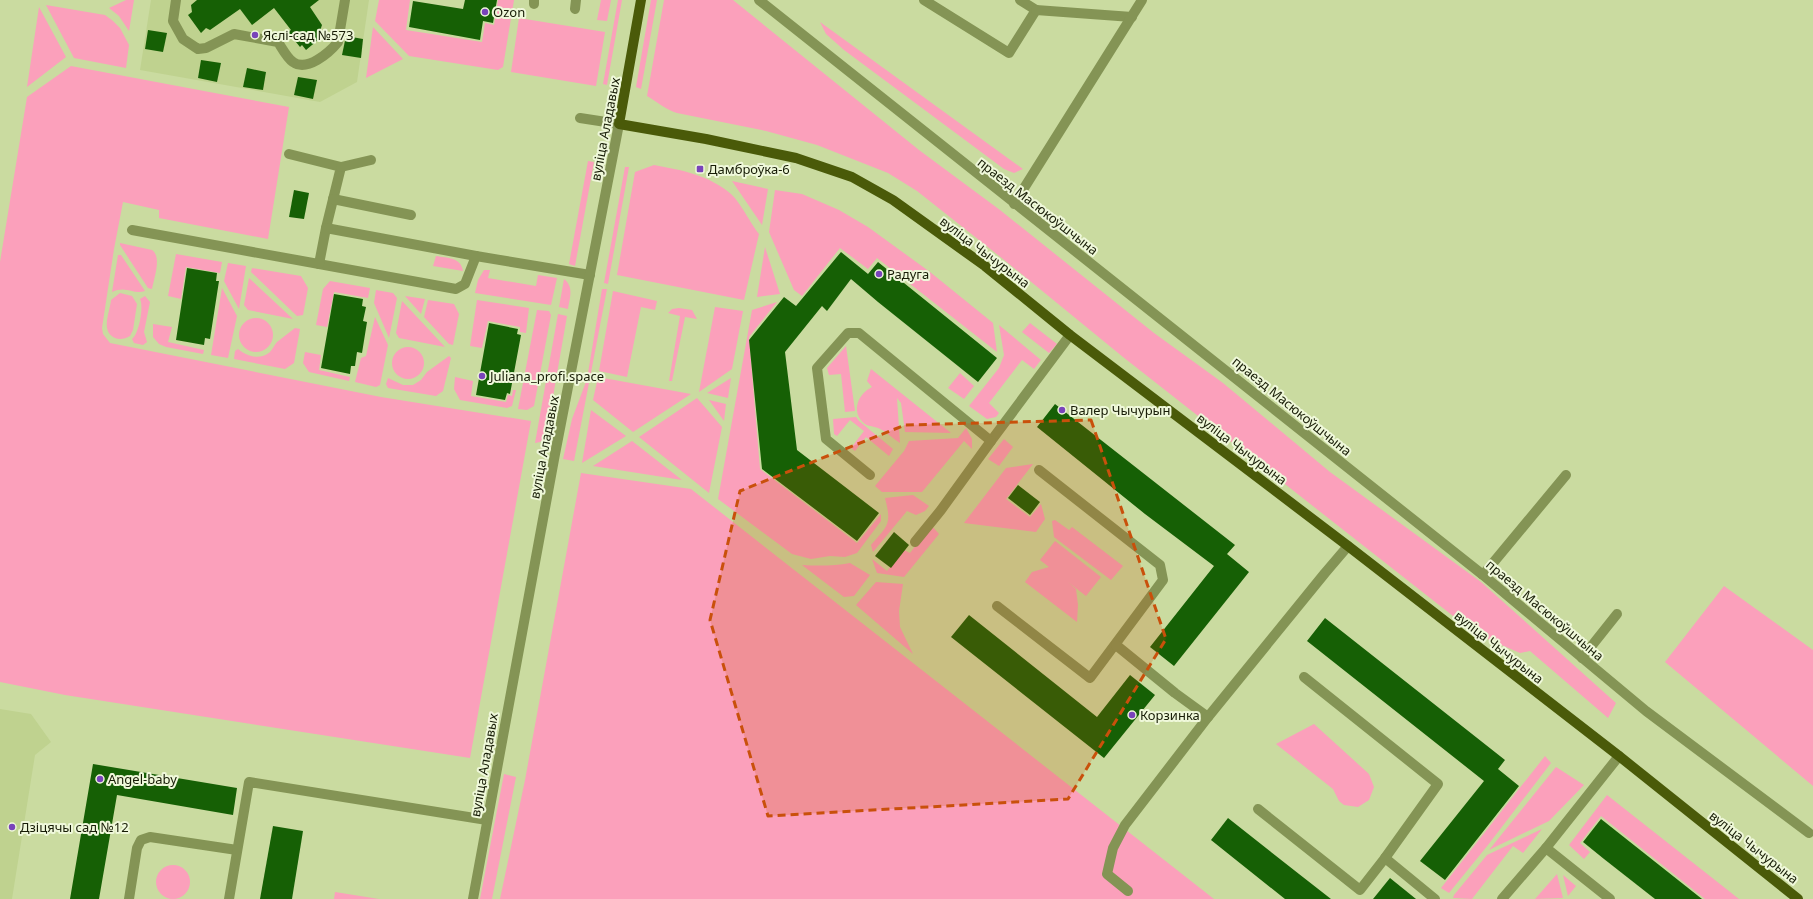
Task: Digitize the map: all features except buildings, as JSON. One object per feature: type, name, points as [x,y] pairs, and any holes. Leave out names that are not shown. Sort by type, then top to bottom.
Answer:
[{"type":"main road","name":"вуліца Аладавых","points":[[619,124],[641,0]]},
{"type":"main road","name":"вуліца Чычурына","points":[[619,124],[774,153],[815,164],[852,177],[892,200],[985,266],[1070,335],[1348,546],[1619,756],[1798,899]]},
{"type":"street","points":[[176,0],[173,21],[183,39],[190,45],[198,48],[206,48],[234,34],[278,42],[291,62],[304,66],[310,64],[338,42],[345,0]]},
{"type":"street","name":"праезд Масюкоўшчына","points":[[759,0],[1483,575],[1646,711],[1809,833]]},
{"type":"street","points":[[924,0],[1009,53],[1036,10]]},
{"type":"street","points":[[1020,0],[1036,10],[1132,17]]},
{"type":"street","points":[[1014,204],[1142,0]]},
{"type":"street","points":[[580,118],[619,124]]},
{"type":"street","name":"вуліца Аладавых","points":[[473,899],[619,124]]},
{"type":"street","points":[[289,154],[341,167],[371,160]]},
{"type":"street","points":[[319,264],[341,167]]},
{"type":"street","points":[[333,199],[411,214]]},
{"type":"street","points":[[326,228],[476,256],[590,275]]},
{"type":"street","points":[[132,230],[456,289],[465,284],[476,256]]},
{"type":"street","points":[[870,475],[826,439],[817,368],[848,333],[859,333],[991,441]]},
{"type":"street","points":[[915,542],[941,510],[1070,335]]},
{"type":"street","points":[[997,606],[1090,678],[1116,645],[1162,580],[1160,565],[1039,470]]},
{"type":"street","points":[[1483,575],[1566,475]]},
{"type":"street","points":[[1128,891],[1106,874],[1113,848],[1125,825],[1208,717],[1324,573],[1348,546]]},
{"type":"street","points":[[1582,658],[1617,614]]},
{"type":"street","points":[[1116,645],[1175,694],[1208,717]]},
{"type":"street","points":[[1258,809],[1360,890],[1386,858],[1438,784],[1304,677]]},
{"type":"street","points":[[1502,899],[1546,848],[1619,756]]},
{"type":"street","points":[[229,899],[249,782],[487,820]]},
{"type":"street","points":[[130,899],[137,848],[140,840],[150,837],[237,850]]},
{"type":"street","points":[[1546,848],[1610,899]]},
{"type":"street","points":[[1386,858],[1435,899]]},
{"type":"highlighted area","points":[[1091,420],[1166,639],[1068,799],[768,816],[710,620],[740,491],[905,425]]},
{"type":"shaded area","points":[[126,0],[134,0],[129,31],[119,16],[109,8]]},
{"type":"shaded area","name":"Яслі-сад №573","points":[[151,0],[369,0],[357,82],[320,102],[140,70]]},
{"type":"shaded area","points":[[379,0],[410,0],[406,30],[482,42],[485,23],[494,25],[498,0],[514,0],[503,67],[498,70],[409,56],[375,21]]},
{"type":"shaded area","points":[[601,0],[611,0],[607,21],[597,20]]},
{"type":"shaded area","points":[[618,0],[622,0],[607,85],[603,84]]},
{"type":"shaded area","points":[[651,0],[657,0],[641,89],[636,87]]},
{"type":"shaded area","points":[[664,0],[733,0],[919,150],[1000,210],[1154,333],[1223,383],[1330,472],[1481,582],[1616,703],[1608,718],[1530,651],[1520,653],[1476,634],[1123,357],[917,191],[888,173],[817,145],[766,131],[673,112],[647,96]]},
{"type":"shaded area","points":[[46,5],[105,15],[113,21],[120,28],[129,45],[126,68],[74,58]]},
{"type":"shaded area","points":[[39,7],[66,57],[27,87]]},
{"type":"shaded area","points":[[519,18],[605,32],[596,86],[511,72]]},
{"type":"shaded area","points":[[820,22],[1023,169],[1014,173],[1004,169],[844,50],[826,34]]},
{"type":"shaded area","points":[[373,27],[403,59],[366,78]]},
{"type":"shaded area","points":[[71,66],[289,107],[268,239],[159,218],[159,210],[123,202],[102,328],[103,334],[110,343],[381,397],[531,421],[470,758],[65,695],[0,682],[0,262],[27,97]]},
{"type":"shaded area","points":[[588,161],[594,162],[575,266],[569,264]]},
{"type":"shaded area","points":[[654,165],[684,171],[713,182],[731,194],[742,208],[759,234],[744,300],[617,275],[635,172]]},
{"type":"shaded area","points":[[625,167],[629,167],[608,284],[604,283]]},
{"type":"shaded area","points":[[732,181],[768,189],[762,225]]},
{"type":"shaded area","points":[[775,190],[802,194],[839,210],[868,227],[930,272],[993,323],[997,352],[877,258],[868,269],[840,248],[802,296],[794,290],[769,232]]},
{"type":"shaded area","points":[[120,243],[152,250],[155,253],[157,263],[152,289],[148,288]]},
{"type":"shaded area","points":[[765,247],[780,294],[757,297]]},
{"type":"shaded area","points":[[176,254],[222,262],[220,273],[186,267],[181,299],[168,296]]},
{"type":"shaded area","points":[[118,255],[121,255],[145,291],[137,292],[122,289],[112,292]]},
{"type":"shaded area","points":[[436,256],[453,259],[462,266],[463,271],[433,266]]},
{"type":"shaded area","points":[[228,263],[246,266],[239,309],[224,281]]},
{"type":"shaded area","points":[[252,268],[301,276],[308,288],[303,315],[297,316],[251,272]]},
{"type":"shaded area","points":[[484,270],[490,270],[488,278],[536,286],[538,275],[557,278],[551,305],[475,293],[478,280]]},
{"type":"shaded area","points":[[249,278],[293,319],[248,310],[244,305]]},
{"type":"shaded area","points":[[564,279],[569,285],[570,289],[568,309],[559,307]]},
{"type":"shaded area","points":[[330,281],[370,288],[368,298],[334,292],[327,327],[316,325],[323,289]]},
{"type":"shaded area","points":[[222,288],[237,316],[228,358],[211,355]]},
{"type":"shaded area","points":[[602,289],[607,289],[574,461],[563,459],[572,419],[587,379]]},
{"type":"shaded area","points":[[376,290],[393,293],[397,298],[389,338],[374,303]]},
{"type":"shaded area","points":[[613,291],[657,301],[655,310],[641,307],[627,377],[599,371]]},
{"type":"shaded area","points":[[120,293],[132,296],[137,304],[133,330],[130,336],[121,339],[110,335],[107,326],[111,300]]},
{"type":"shaded area","points":[[145,296],[150,302],[144,332],[147,342],[143,345],[134,343],[132,339],[137,332],[140,320],[140,299]]},
{"type":"shaded area","points":[[405,296],[425,299],[421,314]]},
{"type":"shaded area","points":[[428,300],[454,304],[459,314],[453,345],[449,344],[424,317]]},
{"type":"shaded area","points":[[477,300],[529,308],[526,333],[520,332],[520,327],[488,321],[482,348],[470,346]]},
{"type":"shaded area","points":[[402,301],[445,347],[399,338],[396,333]]},
{"type":"shaded area","points":[[777,302],[749,337],[760,469],[857,543],[881,514],[881,521],[857,553],[845,557],[830,556],[811,559],[792,554],[718,499],[752,310]]},
{"type":"shaded area","points":[[715,307],[743,311],[732,369],[699,392]]},
{"type":"shaded area","points":[[679,308],[692,310],[697,319],[685,317],[672,381],[669,381],[680,316],[668,313],[672,309]]},
{"type":"shaded area","points":[[537,310],[549,311],[551,315],[534,406],[527,410],[518,409]]},
{"type":"shaded area","points":[[558,314],[567,316],[546,437],[540,442],[535,443]]},
{"type":"shaded area","points":[[375,317],[388,345],[380,385],[376,387],[355,382],[361,358],[366,356]]},
{"type":"shaded area","points":[[253,318],[259,318],[263,319],[270,325],[273,335],[272,342],[266,349],[259,352],[253,352],[249,351],[242,345],[239,338],[239,332],[240,328],[246,321]]},
{"type":"shaded area","points":[[1030,323],[1057,344],[1049,353],[1022,332]]},
{"type":"shaded area","points":[[153,324],[172,327],[168,342],[204,350],[203,354],[166,347],[159,344],[153,337]]},
{"type":"shaded area","points":[[999,325],[1041,360],[1034,369],[1022,360],[989,403],[999,413],[996,417],[987,419],[969,406],[999,368],[1004,355]]},
{"type":"shaded area","points":[[295,328],[300,329],[294,363],[285,369],[234,359],[235,351],[238,349],[245,354],[257,357],[266,355],[271,351],[277,342]]},
{"type":"shaded area","points":[[846,346],[855,411],[845,412],[841,374],[829,375],[827,368]]},
{"type":"shaded area","points":[[405,347],[411,347],[421,354],[424,363],[423,369],[417,376],[411,379],[405,379],[395,372],[392,366],[392,360],[399,350]]},
{"type":"shaded area","points":[[305,352],[321,355],[319,370],[350,377],[349,381],[309,372],[303,363]]},
{"type":"shaded area","points":[[449,356],[451,358],[443,391],[436,396],[388,388],[386,384],[388,378],[403,385],[413,385],[421,380],[427,372]]},
{"type":"shaded area","points":[[871,369],[951,433],[905,432],[901,403],[897,398],[900,443],[883,430],[865,424],[860,419],[857,409],[863,394],[872,387],[867,381]]},
{"type":"shaded area","points":[[960,373],[974,386],[964,399],[948,388]]},
{"type":"shaded area","points":[[455,377],[473,381],[471,396],[506,402],[508,395],[512,396],[513,390],[516,390],[512,406],[507,408],[460,400],[454,389]]},
{"type":"shaded area","points":[[598,377],[691,394],[633,432],[593,400]]},
{"type":"shaded area","points":[[731,378],[728,398],[707,393]]},
{"type":"shaded area","points":[[697,398],[722,427],[709,493],[639,437]]},
{"type":"shaded area","points":[[709,400],[726,404],[724,421]]},
{"type":"shaded area","points":[[591,410],[626,436],[582,463]]},
{"type":"shaded area","points":[[856,417],[893,449],[889,456],[866,437],[855,451],[851,448],[864,431],[850,420],[837,436],[834,434],[833,419]]},
{"type":"shaded area","points":[[966,428],[972,439],[972,449],[964,441],[922,492],[882,492],[875,486],[904,451],[909,441],[958,438]]},
{"type":"shaded area","points":[[1004,439],[1013,447],[999,466],[988,459]]},
{"type":"shaded area","points":[[632,441],[682,480],[593,466]]},
{"type":"shaded area","points":[[1033,464],[1006,499],[1030,517],[1041,504],[1045,519],[1036,532],[964,523],[1006,468]]},
{"type":"shaded area","points":[[581,473],[691,489],[1214,899],[500,899],[525,780]]},
{"type":"shaded area","points":[[913,495],[929,506],[925,511],[916,515],[907,511],[873,552],[871,545],[887,524],[888,514],[885,498]]},
{"type":"shaded area","points":[[1055,520],[1069,530],[1072,527],[1123,566],[1111,580],[1054,537],[1052,521]]},
{"type":"shaded area","points":[[931,525],[939,534],[904,577],[877,573],[872,559],[887,571],[904,550],[910,553]]},
{"type":"shaded area","points":[[1055,541],[1101,577],[1086,596],[1068,582],[1076,589],[1078,605],[1077,622],[1025,582],[1032,572],[1049,567],[1040,560]]},
{"type":"shaded area","points":[[850,563],[870,575],[854,596],[844,597],[802,565],[826,566]]},
{"type":"shaded area","points":[[876,582],[903,584],[899,611],[900,627],[913,654],[856,605]]},
{"type":"shaded area","points":[[1724,586],[1813,650],[1813,786],[1665,662]]},
{"type":"shaded area","name":"Дзіцячы сад №12","points":[[0,709],[31,714],[51,742],[35,755],[12,899],[0,899]]},
{"type":"shaded area","points":[[1314,724],[1369,774],[1374,787],[1369,800],[1358,807],[1344,805],[1339,801],[1333,789],[1276,744]]},
{"type":"shaded area","points":[[1545,756],[1551,763],[1488,845],[1449,893],[1441,888]]},
{"type":"shaded area","points":[[1556,767],[1584,785],[1549,821],[1489,850]]},
{"type":"shaded area","points":[[504,774],[516,777],[492,899],[480,899]]},
{"type":"shaded area","points":[[1607,795],[1739,899],[1705,899],[1601,816],[1580,843],[1590,852],[1584,859],[1569,845]]},
{"type":"shaded area","points":[[1542,829],[1523,853],[1513,846],[1472,899],[1453,898],[1487,855]]},
{"type":"shaded area","points":[[173,865],[185,870],[190,882],[185,894],[173,899],[161,894],[156,882],[161,870]]},
{"type":"shaded area","points":[[1557,874],[1563,898],[1535,899]]},
{"type":"shaded area","points":[[1563,875],[1576,886],[1568,896]]},
{"type":"shaded area","points":[[335,892],[379,899],[334,899]]},
{"type":"place","name":"Ozon","points":[[485,12]]},
{"type":"place","name":"Яслі-сад №573","points":[[255,35]]},
{"type":"place","name":"Дамброўка-6","points":[[700,169]]},
{"type":"place","name":"Радуга","points":[[879,274]]},
{"type":"place","name":"Juliana_profi.space","points":[[482,376]]},
{"type":"place","name":"Валер Чычурын","points":[[1062,410]]},
{"type":"place","name":"Корзинка","points":[[1132,715]]},
{"type":"place","name":"Angel-baby","points":[[100,779]]},
{"type":"place","name":"Дзіцячы сад №12","points":[[12,827]]}]
